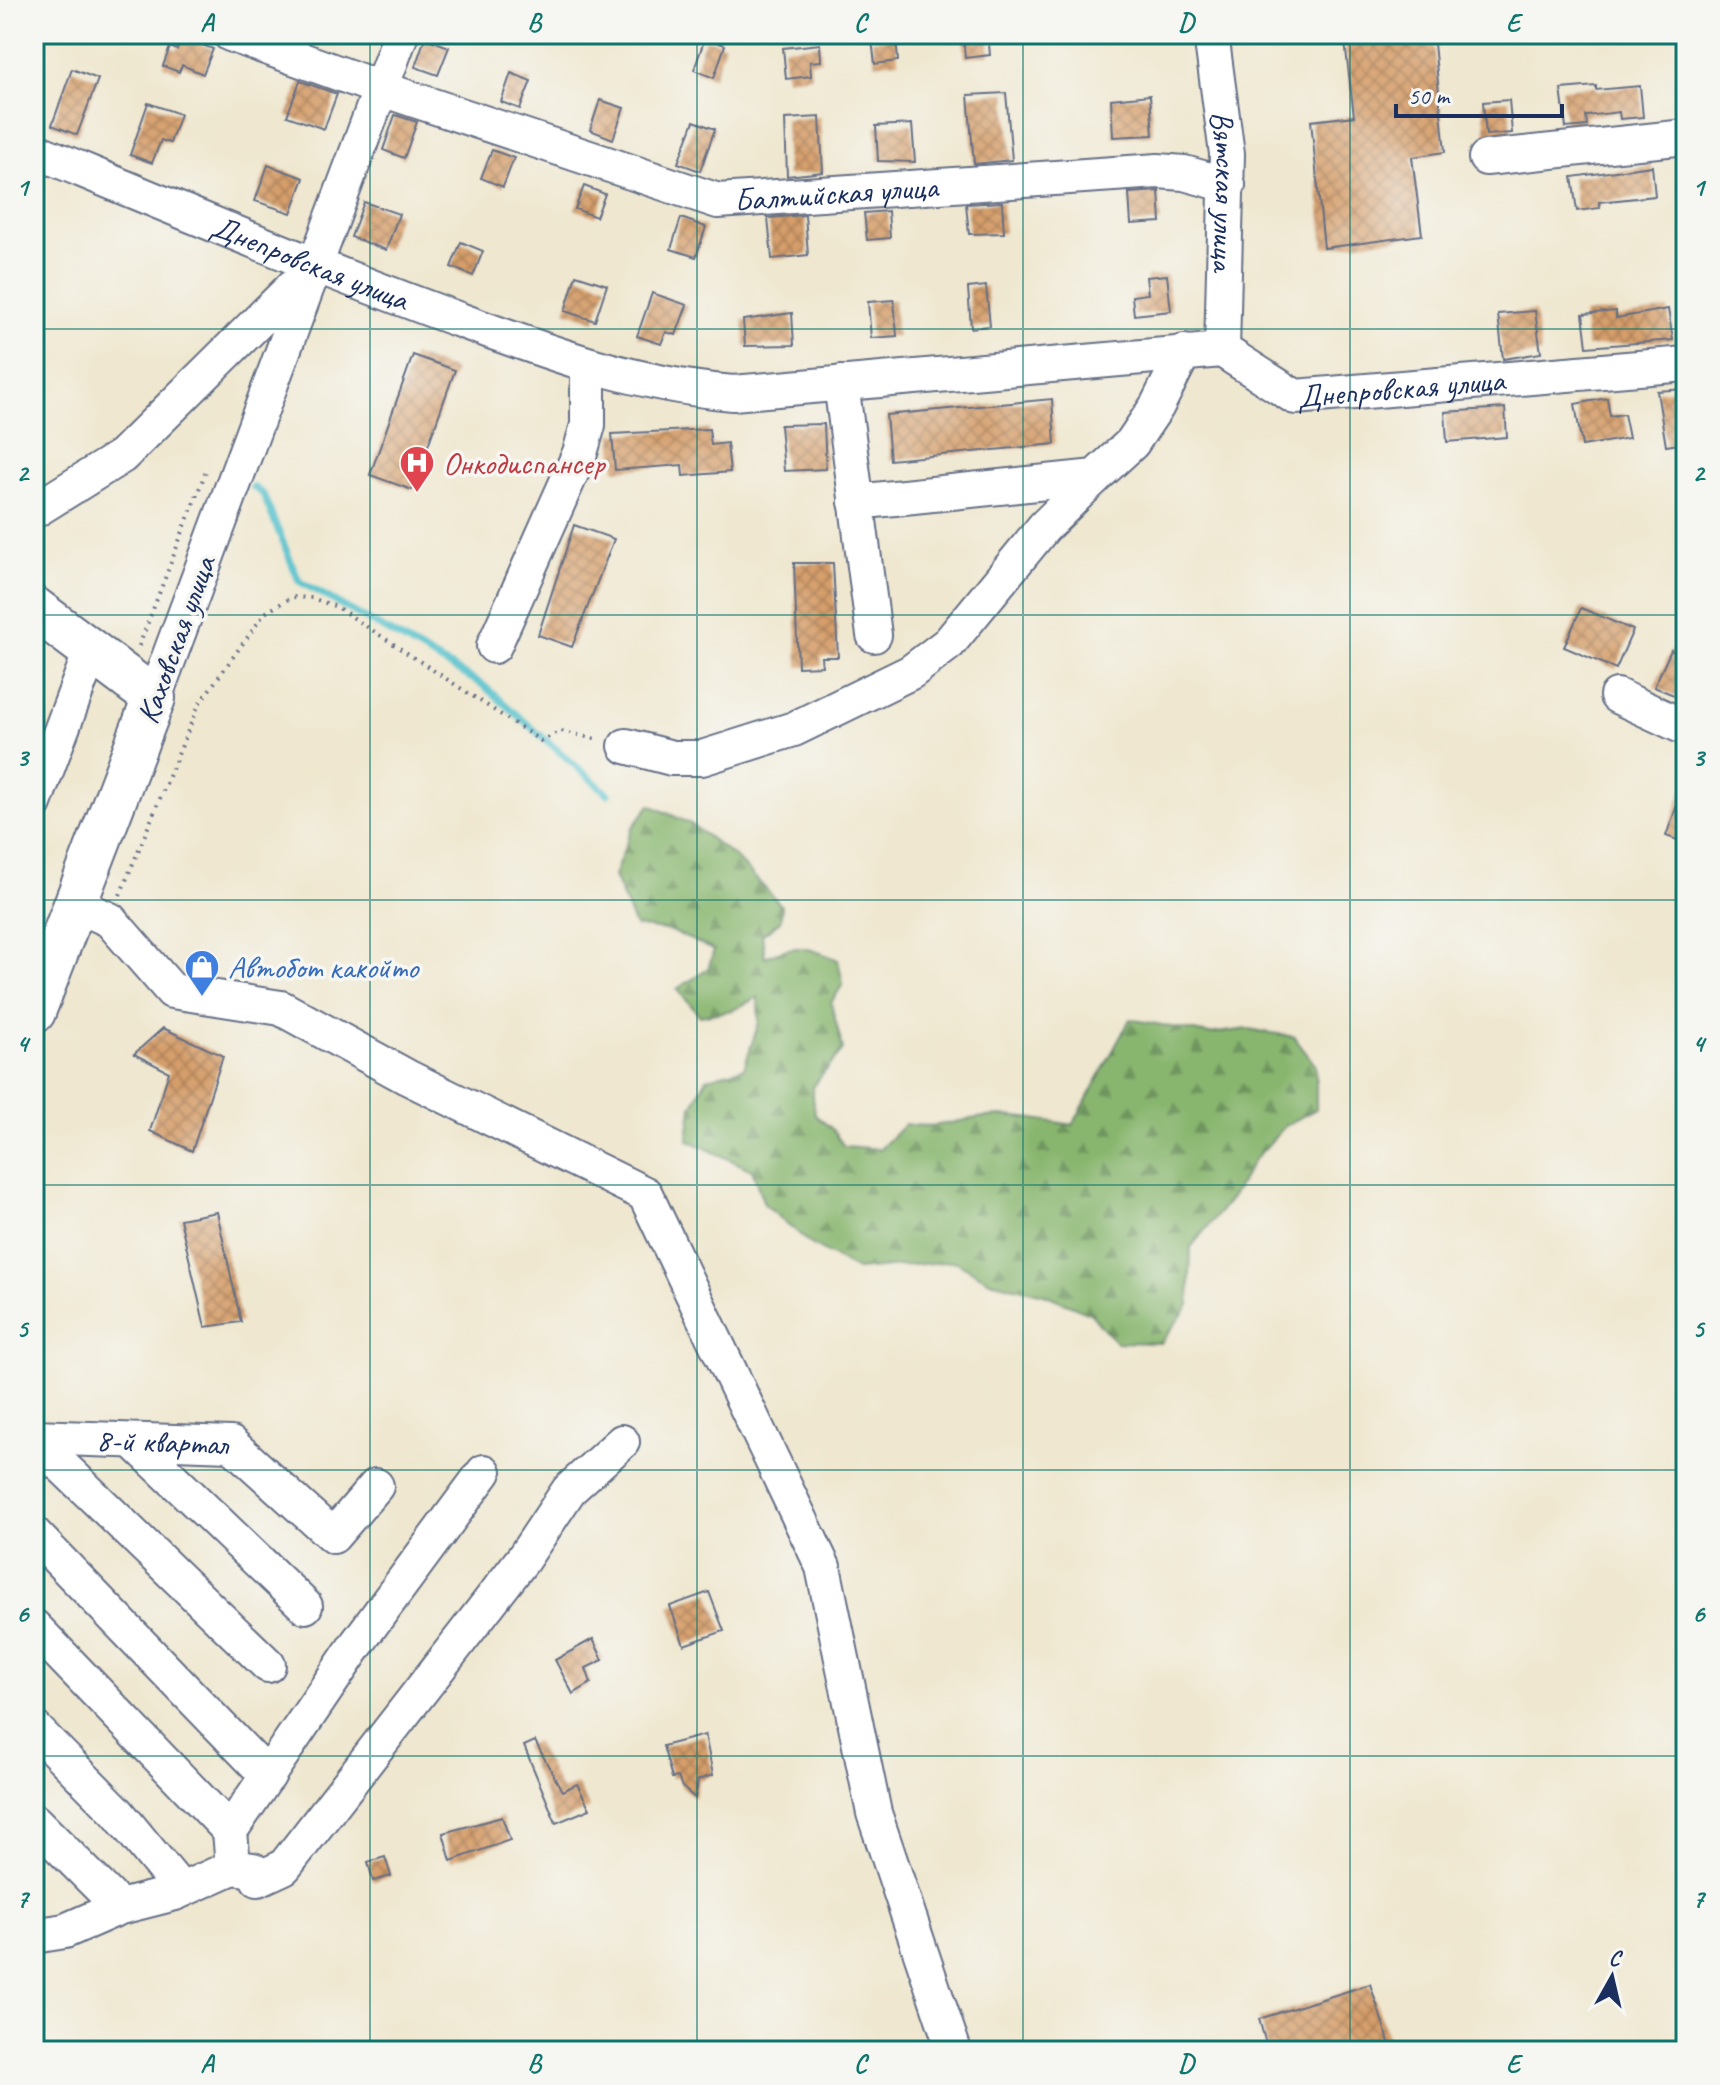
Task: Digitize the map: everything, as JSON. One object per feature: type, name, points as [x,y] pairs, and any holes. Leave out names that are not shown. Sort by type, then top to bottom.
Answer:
[{"type":"main road","points":[[34,608],[154,698]]},
{"type":"main road","name":"Каховская улица","points":[[34,1012],[92,912],[154,698]]},
{"type":"street","name":"Балтийская улица","points":[[230,34],[382,89],[718,201],[1158,171],[1184,173],[1228,185]]},
{"type":"street","name":"Каховская улица","points":[[154,698],[401,34]]},
{"type":"street","name":"Вятская улица","points":[[1211,34],[1225,130],[1228,185],[1222,350]]},
{"type":"street","points":[[1486,158],[1686,137]]},
{"type":"street","name":"Днепровская улица","points":[[34,150],[314,266],[588,367],[690,389],[733,393],[1222,350],[1295,397],[1686,364]]},
{"type":"street","points":[[34,511],[122,456],[314,266]]},
{"type":"street","points":[[626,746],[672,758],[702,758],[794,729],[911,672],[949,643],[1044,527],[1132,443],[1157,406],[1184,352]]},
{"type":"street","points":[[494,646],[580,453],[588,425],[588,367]]},
{"type":"street","points":[[841,383],[874,635]]},
{"type":"street","points":[[856,502],[1095,477]]},
{"type":"street","points":[[36,794],[91,651]]},
{"type":"street","points":[[1617,696],[1686,728]]},
{"type":"street","points":[[92,912],[172,991],[281,1008],[407,1077],[645,1194],[823,1567],[874,1813],[954,2051]]},
{"type":"street","points":[[34,1438],[268,1665]]},
{"type":"street","name":"8-й квартал","points":[[34,1438],[231,1444],[333,1536],[376,1486]]},
{"type":"street","points":[[133,1441],[305,1606]]},
{"type":"street","points":[[34,1936],[65,1931],[120,1907],[181,1890],[253,1880],[284,1867],[523,1559],[569,1490],[622,1442]]},
{"type":"street","points":[[230,1831],[356,1645],[484,1472]]},
{"type":"street","points":[[34,1534],[268,1776]]},
{"type":"street","points":[[34,1627],[230,1831],[253,1880]]},
{"type":"street","points":[[34,1728],[117,1812],[181,1890]]},
{"type":"street","points":[[34,1821],[120,1907]]},
{"type":"path","points":[[137,650],[211,459]]},
{"type":"path","points":[[92,912],[199,704],[265,613],[292,597],[312,598],[337,607],[541,741],[561,731],[626,746]]},
{"type":"green space","points":[[650,805],[691,824],[736,858],[782,906],[780,921],[762,935],[765,957],[801,948],[838,960],[843,984],[831,1003],[843,1050],[812,1087],[815,1115],[831,1128],[844,1146],[880,1149],[905,1124],[937,1125],[997,1116],[1073,1125],[1130,1019],[1209,1034],[1249,1029],[1294,1037],[1316,1066],[1316,1109],[1286,1125],[1254,1160],[1231,1198],[1191,1247],[1189,1305],[1161,1343],[1116,1342],[1090,1313],[1044,1294],[990,1281],[955,1261],[857,1270],[811,1244],[764,1204],[752,1170],[688,1140],[692,1107],[707,1078],[744,1068],[759,1022],[758,997],[733,1010],[700,1016],[677,989],[708,969],[714,950],[671,931],[635,926],[614,876],[632,828]]},
{"type":"building","points":[[963,34],[988,34],[990,55],[965,58]]},
{"type":"building","points":[[1344,34],[1433,34],[1445,152],[1412,157],[1422,235],[1324,248],[1311,121],[1354,116]]},
{"type":"building","points":[[182,37],[213,49],[203,74],[182,65],[179,72],[163,66],[170,47],[177,50]]},
{"type":"building","points":[[896,37],[898,61],[875,64],[872,40]]},
{"type":"building","points":[[425,38],[449,47],[438,75],[415,67]]},
{"type":"building","points":[[705,38],[725,45],[714,78],[694,70]]},
{"type":"building","points":[[820,44],[821,61],[810,62],[811,76],[786,79],[783,48]]},
{"type":"building","points":[[72,69],[98,79],[77,135],[52,125]]},
{"type":"building","points":[[511,73],[531,81],[520,109],[501,102]]},
{"type":"building","points":[[300,81],[337,94],[324,129],[287,116]]},
{"type":"building","points":[[1596,86],[1596,90],[1640,86],[1643,117],[1620,119],[1619,112],[1586,116],[1587,126],[1566,128],[1561,89]]},
{"type":"building","points":[[1006,93],[1012,160],[974,164],[968,95]]},
{"type":"building","points":[[1150,95],[1153,135],[1113,137],[1111,99]]},
{"type":"building","points":[[600,100],[624,108],[613,139],[590,130]]},
{"type":"building","points":[[1509,100],[1512,133],[1486,135],[1483,102]]},
{"type":"building","points":[[148,103],[180,114],[170,143],[161,140],[152,163],[130,155]]},
{"type":"building","points":[[395,115],[417,122],[404,158],[383,150]]},
{"type":"building","points":[[820,117],[823,172],[787,176],[785,119]]},
{"type":"building","points":[[694,121],[715,129],[700,171],[678,163]]},
{"type":"building","points":[[912,124],[915,162],[878,161],[876,126]]},
{"type":"building","points":[[492,150],[514,158],[503,187],[481,178]]},
{"type":"building","points":[[268,165],[304,178],[291,213],[255,201]]},
{"type":"building","points":[[1652,166],[1655,196],[1599,202],[1600,208],[1577,211],[1572,177]]},
{"type":"building","points":[[584,186],[605,194],[596,217],[575,209]]},
{"type":"building","points":[[1159,191],[1161,222],[1131,224],[1129,193]]},
{"type":"building","points":[[364,202],[399,214],[386,250],[351,237]]},
{"type":"building","points":[[1002,202],[1004,233],[969,234],[966,204]]},
{"type":"building","points":[[888,211],[890,238],[867,240],[864,213]]},
{"type":"building","points":[[805,215],[808,255],[772,259],[768,218]]},
{"type":"building","points":[[681,218],[706,227],[696,257],[671,249]]},
{"type":"building","points":[[461,242],[483,251],[473,276],[451,267]]},
{"type":"building","points":[[576,275],[607,285],[595,321],[565,311]]},
{"type":"building","points":[[1167,275],[1171,311],[1134,315],[1132,296],[1148,294],[1146,277]]},
{"type":"building","points":[[986,286],[990,326],[971,328],[968,288]]},
{"type":"building","points":[[652,293],[687,305],[676,335],[666,332],[661,344],[637,336]]},
{"type":"building","points":[[894,300],[897,336],[871,338],[868,302]]},
{"type":"building","points":[[1668,309],[1673,340],[1587,347],[1583,314],[1616,311],[1616,318]]},
{"type":"building","points":[[1535,311],[1541,353],[1503,359],[1498,314]]},
{"type":"building","points":[[792,313],[794,345],[745,346],[743,320]]},
{"type":"building","name":"Онкодиспансер","points":[[413,355],[455,370],[412,490],[370,475]]},
{"type":"building","points":[[1685,389],[1686,443],[1666,446],[1657,391]]},
{"type":"building","points":[[1607,398],[1610,416],[1624,414],[1629,438],[1582,446],[1575,404]]},
{"type":"building","points":[[1052,399],[1055,444],[890,460],[886,415]]},
{"type":"building","points":[[1505,408],[1507,437],[1447,442],[1445,412]]},
{"type":"building","points":[[824,424],[826,469],[784,471],[780,425]]},
{"type":"building","points":[[709,429],[711,445],[727,443],[730,472],[683,476],[682,465],[615,470],[612,434]]},
{"type":"building","points":[[574,525],[614,539],[572,647],[538,635]]},
{"type":"building","points":[[794,563],[833,563],[838,657],[821,657],[822,666],[798,667]]},
{"type":"building","points":[[1581,608],[1633,630],[1616,669],[1564,647]]},
{"type":"building","points":[[1671,650],[1686,658],[1686,700],[1654,687]]},
{"type":"building","points":[[1686,786],[1686,843],[1666,836]]},
{"type":"building","points":[[163,1028],[223,1056],[192,1151],[150,1131],[169,1072],[134,1054]]},
{"type":"building","points":[[217,1212],[241,1322],[205,1327],[180,1219]]},
{"type":"building","points":[[709,1592],[724,1631],[684,1645],[670,1606]]},
{"type":"building","points":[[593,1639],[603,1660],[586,1668],[591,1683],[573,1694],[555,1660]]},
{"type":"building","points":[[705,1735],[713,1775],[698,1780],[695,1798],[682,1787],[678,1777],[672,1778],[663,1746]]},
{"type":"building","points":[[535,1741],[562,1791],[577,1784],[590,1809],[556,1823],[524,1746]]},
{"type":"building","points":[[502,1817],[510,1840],[451,1861],[443,1833]]},
{"type":"building","points":[[385,1857],[391,1876],[373,1881],[368,1862]]},
{"type":"building","points":[[1370,1984],[1392,2051],[1268,2051],[1259,2019]]},
{"type":"waterway","points":[[253,487],[263,494],[299,581],[483,685],[608,794]]},
{"type":"place","name":"Онкодиспансер","points":[[417,494]]},
{"type":"place","name":"Автобот какойто","points":[[202,998]]}]
